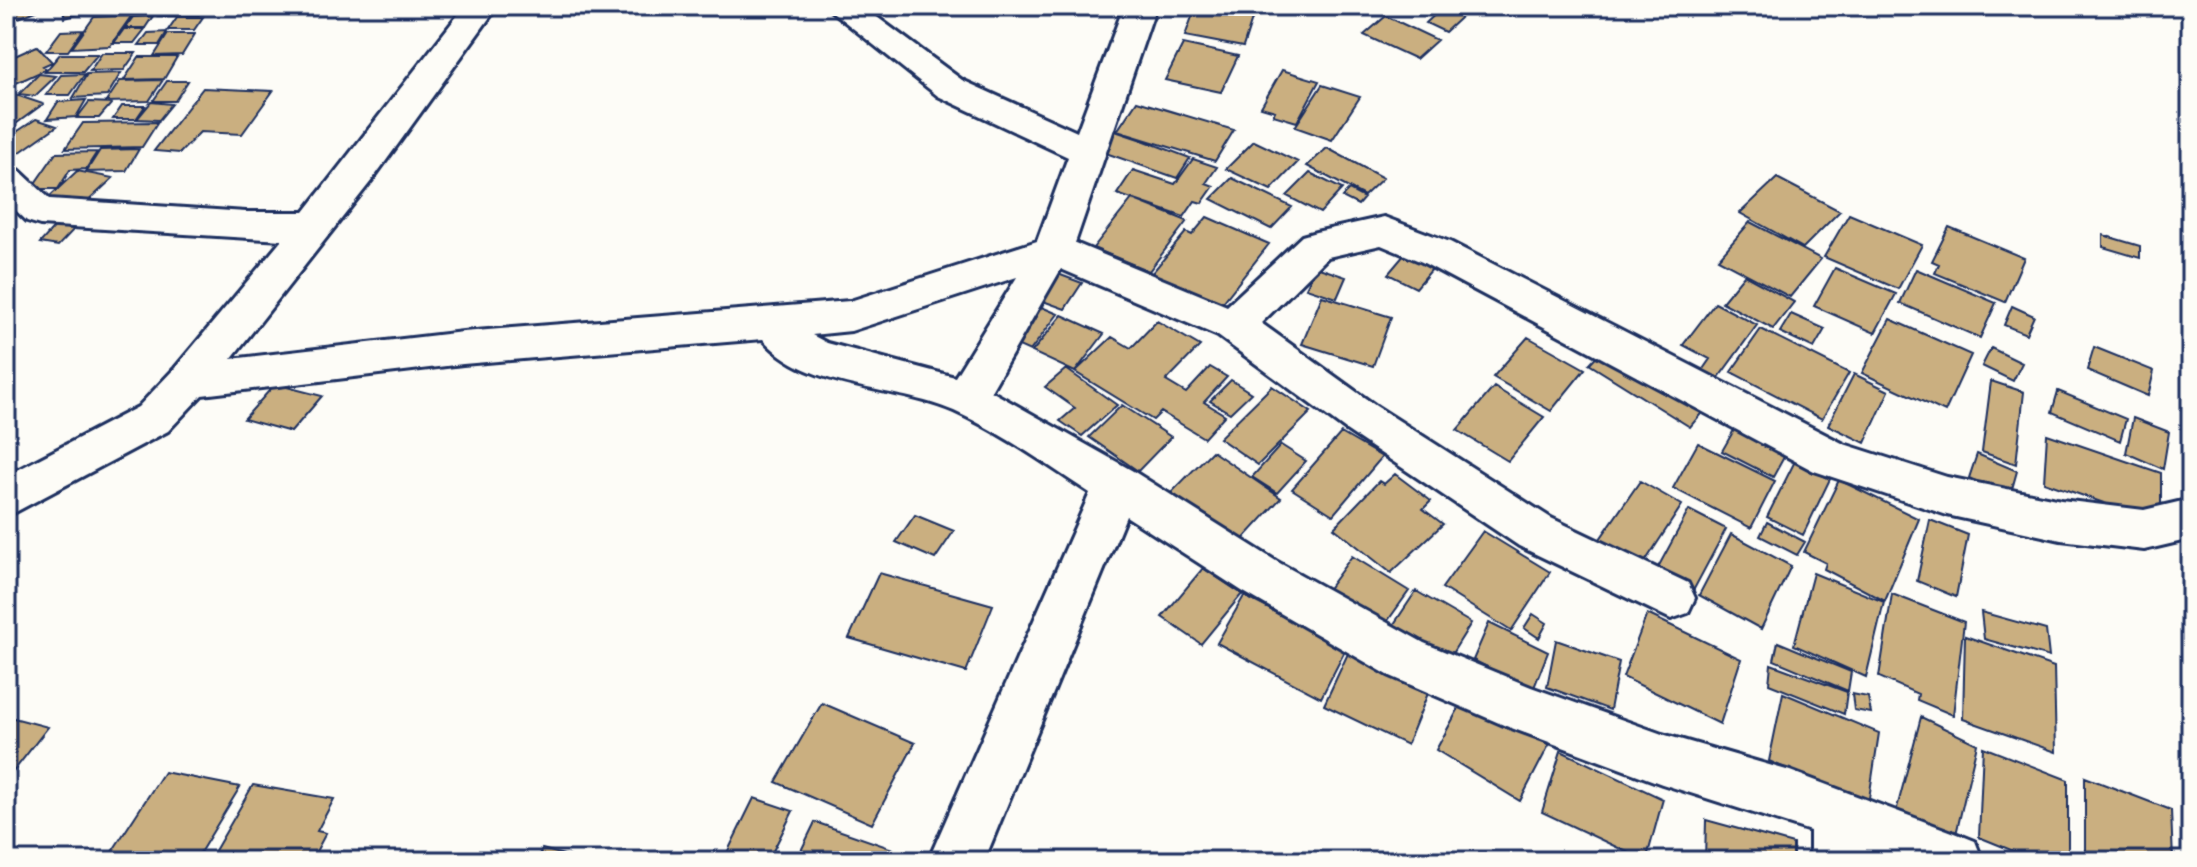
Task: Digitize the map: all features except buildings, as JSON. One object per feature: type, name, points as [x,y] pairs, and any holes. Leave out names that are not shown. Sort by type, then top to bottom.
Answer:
[{"type":"street","points":[[6,498],[153,419],[190,380],[315,226],[482,6]]},
{"type":"street","points":[[841,6],[950,88],[1088,152]]},
{"type":"street","points":[[965,397],[1053,250],[1140,6]]},
{"type":"street","points":[[6,179],[40,212],[246,226],[315,226]]},
{"type":"street","points":[[1233,325],[1316,246],[1352,235],[1384,231],[1436,252],[1817,451],[1880,477],[1947,496],[2061,520],[2144,530],[2191,519]]},
{"type":"street","points":[[190,380],[463,348],[851,316],[1053,250],[1233,325],[1361,418],[1535,532],[1671,598]]},
{"type":"street","points":[[773,323],[789,341],[815,356],[965,397],[1117,484],[1259,576],[1406,659],[1524,709],[1662,759],[1837,838],[1955,861]]},
{"type":"street","points":[[956,861],[1117,484]]}]
